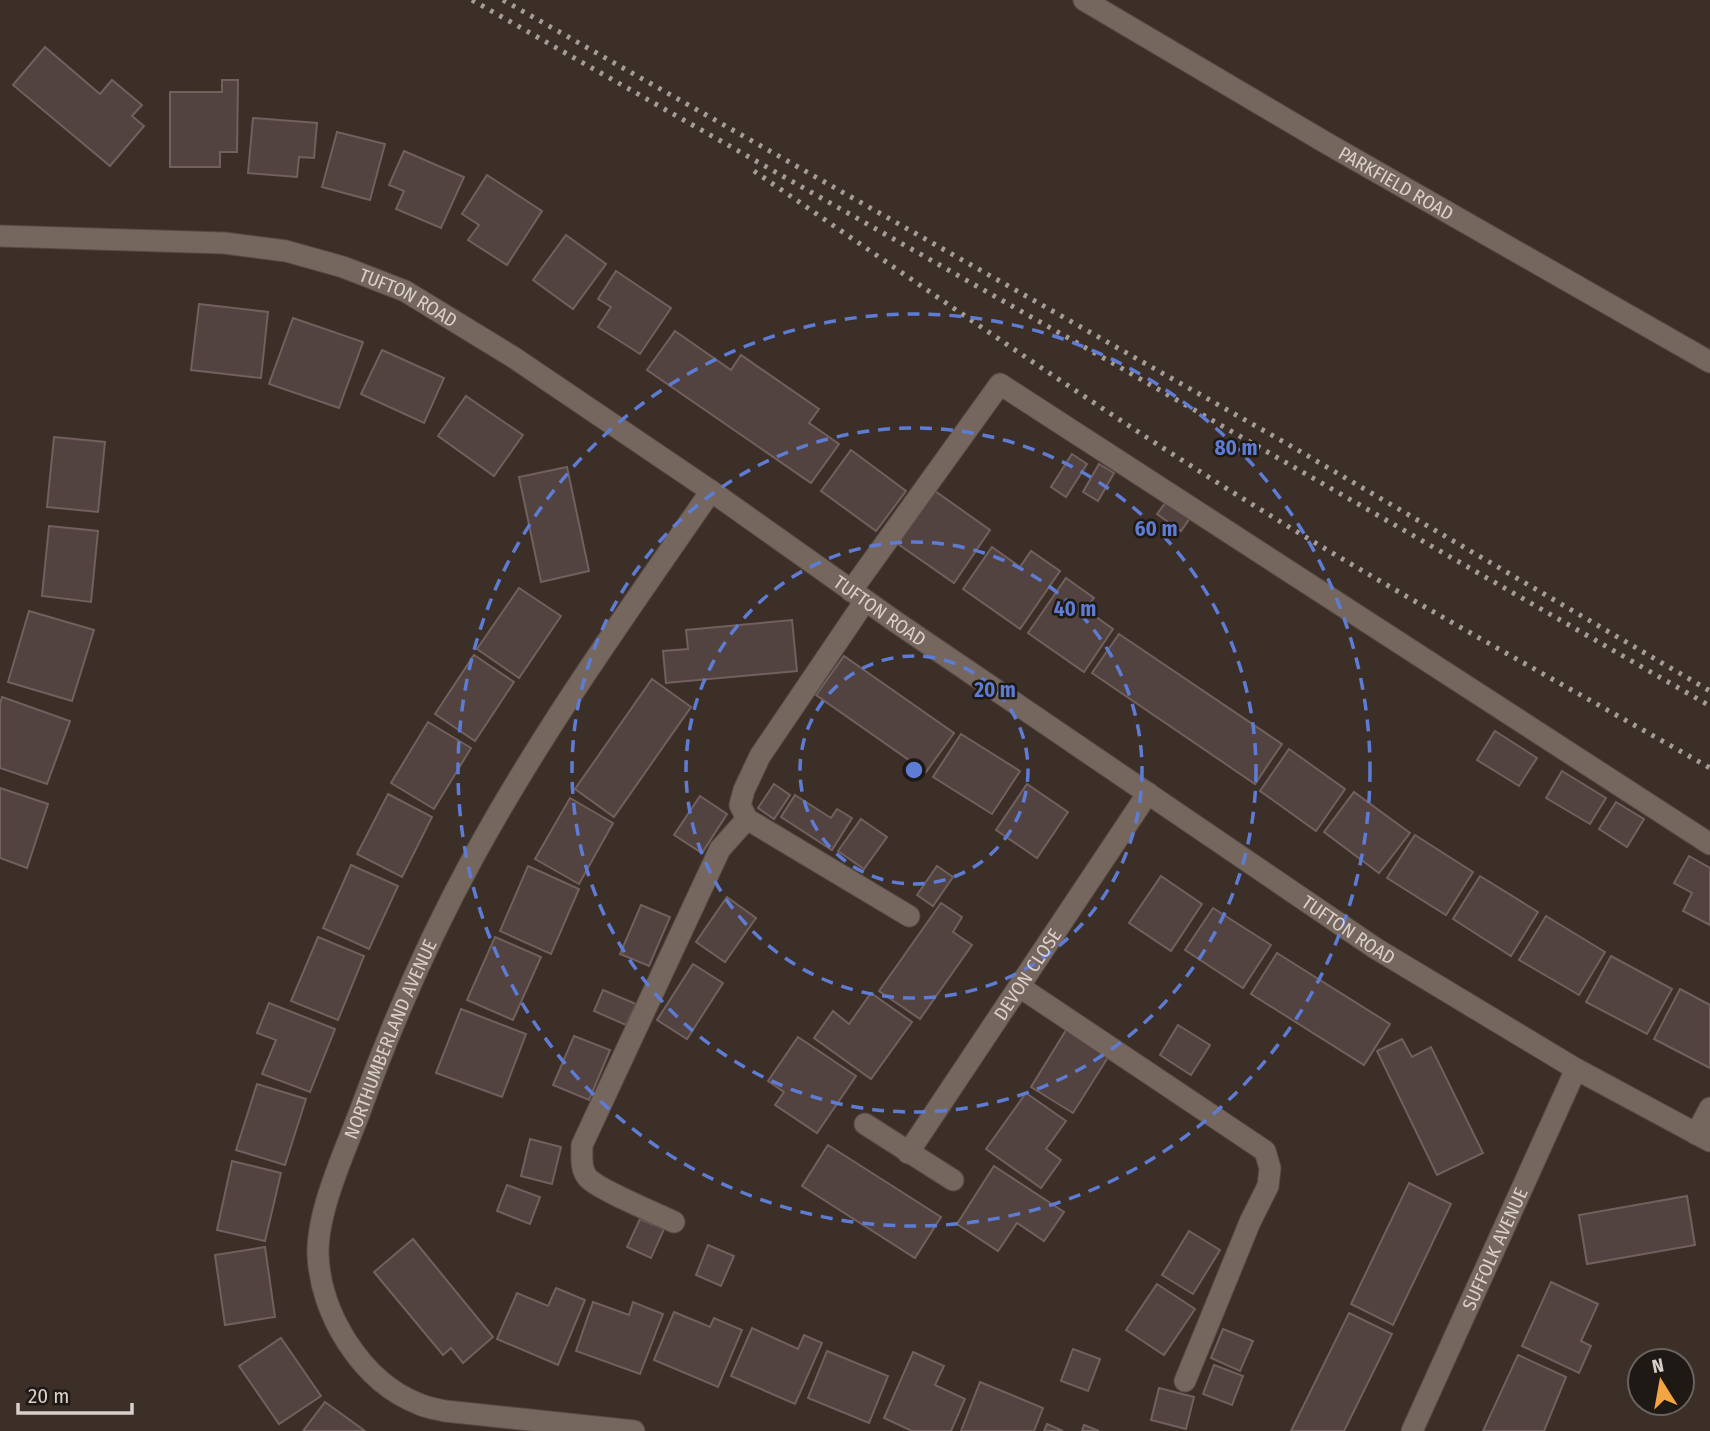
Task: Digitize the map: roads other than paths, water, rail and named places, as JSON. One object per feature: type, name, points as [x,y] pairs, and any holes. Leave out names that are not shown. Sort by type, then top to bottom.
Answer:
[{"type":"street","name":"PARKFIELD ROAD","points":[[1084,0],[1328,144],[1710,362]]},
{"type":"street","name":"TUFTON ROAD","points":[[0,236],[225,243],[286,251],[343,267],[405,291],[458,321],[711,491],[858,596],[1375,948],[1576,1069],[1703,1138]]},
{"type":"street","points":[[909,916],[747,819],[740,805],[760,756],[858,596],[1000,384],[1710,844]]},
{"type":"street","name":"NORTHUMBERLAND AVENUE","points":[[634,1431],[445,1411],[420,1405],[393,1390],[370,1370],[331,1314],[322,1287],[318,1254],[320,1227],[338,1169],[378,1062],[425,954],[474,856],[564,706],[711,491]]},
{"type":"street","name":"DEVON CLOSE","points":[[908,1153],[1148,793]]},
{"type":"street","points":[[674,1222],[599,1186],[588,1178],[582,1165],[582,1145],[720,849],[747,819]]},
{"type":"street","points":[[1020,987],[1265,1151],[1270,1168],[1268,1186],[1185,1381]]},
{"type":"street","name":"SUFFOLK AVENUE","points":[[1412,1431],[1576,1069]]},
{"type":"street","points":[[1703,1138],[1710,1108]]},
{"type":"street","points":[[865,1124],[953,1180]]},
{"type":"railway","points":[[472,0],[1710,706]]},
{"type":"railway","points":[[503,0],[1284,442],[1710,691]]},
{"type":"railway","points":[[754,171],[1070,387],[1263,511],[1429,609],[1710,768]]}]
